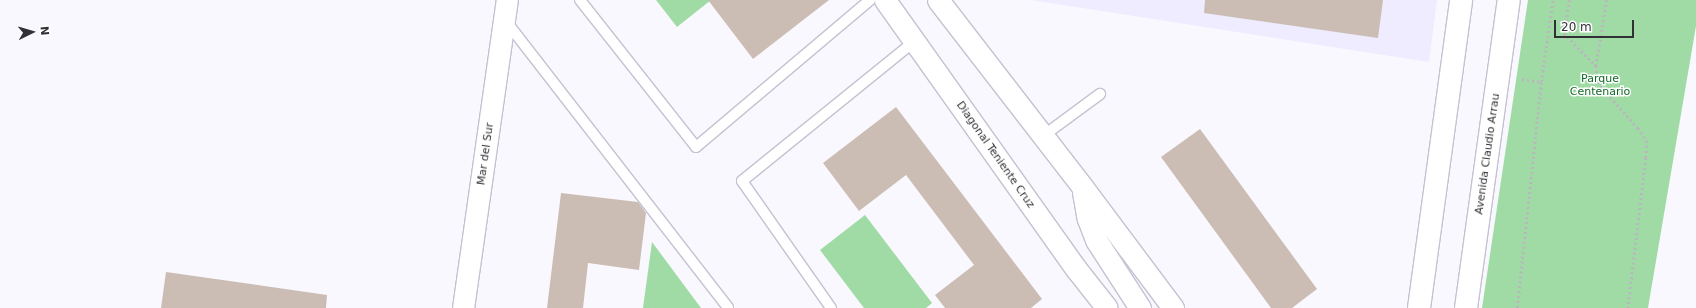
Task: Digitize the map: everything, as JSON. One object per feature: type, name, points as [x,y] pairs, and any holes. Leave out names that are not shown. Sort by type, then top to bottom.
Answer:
[{"type":"street","name":"Diagonal Teniente Cruz","points":[[885,0],[1077,270],[1107,308]]},
{"type":"street","points":[[938,0],[1081,185],[1172,308]]},
{"type":"street","points":[[1419,308],[1461,0]]},
{"type":"street","name":"Avenida Claudio Arrau","points":[[1466,308],[1510,0]]},
{"type":"street","name":"Mar del Sur","points":[[464,308],[506,10]]},
{"type":"street","points":[[1081,185],[1088,219],[1096,240],[1140,308]]},
{"type":"lane","points":[[580,0],[696,147],[870,0]]},
{"type":"lane","points":[[506,10],[728,308]]},
{"type":"lane","points":[[831,308],[742,181],[915,41]]},
{"type":"lane","points":[[1043,136],[1100,94]]},
{"type":"path","points":[[1517,308],[1541,82],[1553,0]]},
{"type":"path","points":[[1570,0],[1564,33],[1596,66]]},
{"type":"path","points":[[1607,0],[1596,66],[1597,82],[1638,128],[1647,141],[1628,308]]},
{"type":"shaded area","points":[[1031,0],[1437,0],[1429,62]]},
{"type":"green space","points":[[656,0],[711,0],[677,27]]},
{"type":"green space","name":"Parque Centenario","points":[[1528,0],[1696,0],[1696,26],[1648,308],[1482,308]]},
{"type":"green space","points":[[865,215],[932,303],[926,308],[864,308],[820,250]]},
{"type":"green space","points":[[652,242],[701,308],[643,308]]},
{"type":"building","points":[[708,0],[829,0],[753,59]]},
{"type":"building","points":[[1205,0],[1383,0],[1378,38],[1204,13]]},
{"type":"building","points":[[896,107],[1042,299],[1031,308],[945,308],[935,295],[974,265],[906,175],[859,211],[823,163]]},
{"type":"building","points":[[1200,129],[1317,289],[1292,308],[1271,308],[1161,157]]},
{"type":"building","points":[[561,193],[638,202],[646,213],[639,270],[588,263],[583,308],[547,308]]},
{"type":"building","points":[[166,272],[327,295],[326,308],[161,308]]}]
